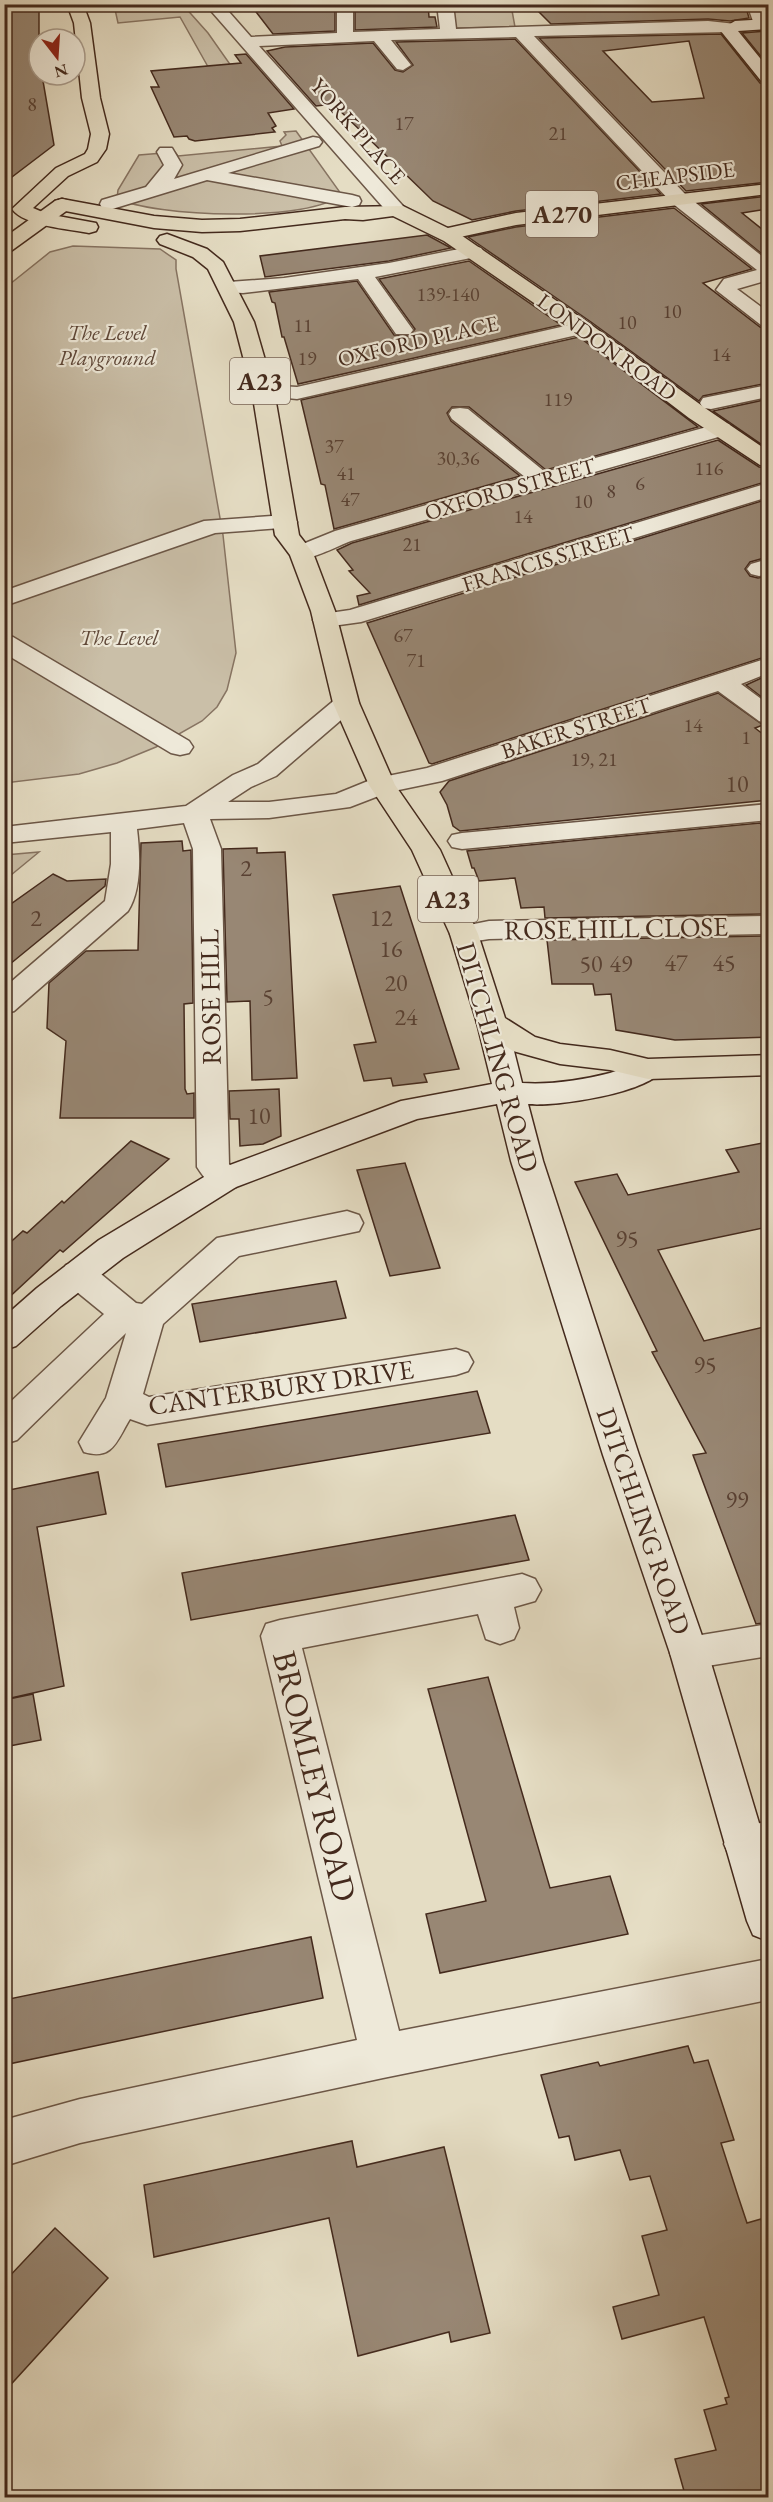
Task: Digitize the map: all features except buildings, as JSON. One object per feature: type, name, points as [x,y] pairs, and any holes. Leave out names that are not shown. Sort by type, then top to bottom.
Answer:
[{"type":"main road","points":[[4,247],[74,192],[90,174],[91,158],[97,149],[100,134],[91,98],[81,23],[75,4]]},
{"type":"main road","points":[[6,221],[62,172],[91,158]]},
{"type":"main road","name":"CHEAPSIDE","points":[[446,234],[516,219],[768,189]]},
{"type":"main road","points":[[23,208],[74,192],[154,222],[202,226],[246,225],[345,213],[357,208],[396,210]]},
{"type":"main road","name":"A23","points":[[23,208],[42,219],[167,240]]},
{"type":"main road","points":[[167,240],[247,236],[348,222],[357,208]]},
{"type":"main road","name":"YORK PLACE","points":[[396,210],[446,234]]},
{"type":"main road","name":"LONDON ROAD","points":[[446,234],[583,328],[697,413],[768,460]]},
{"type":"main road","name":"DITCHLING ROAD","points":[[167,240],[208,258],[221,272],[244,322],[263,391],[288,535],[293,545],[301,553],[325,620],[346,703],[382,785],[426,850],[464,934],[492,1023]]},
{"type":"main road","points":[[492,1023],[524,1044],[560,1054],[610,1060],[648,1069],[763,1070]]},
{"type":"street","name":"YORK PLACE","points":[[213,4],[396,210]]},
{"type":"street","points":[[345,4],[345,37]]},
{"type":"street","points":[[445,4],[448,31],[452,34]]},
{"type":"street","points":[[246,42],[621,28],[658,21],[730,27],[765,24],[755,4]]},
{"type":"street","points":[[522,32],[526,29],[523,13]]},
{"type":"street","points":[[730,27],[728,31],[768,78]]},
{"type":"street","points":[[621,28],[636,45]]},
{"type":"street","points":[[522,32],[679,200],[768,271],[759,277],[731,283],[726,290],[768,321]]},
{"type":"street","points":[[378,36],[403,65]]},
{"type":"street","points":[[109,204],[313,142]]},
{"type":"street","points":[[151,192],[165,178],[170,159],[177,169],[357,208]]},
{"type":"street","points":[[229,288],[259,287],[363,273],[423,264],[474,252]]},
{"type":"street","points":[[363,273],[403,330]]},
{"type":"street","name":"OXFORD PLACE","points":[[263,391],[297,393],[583,328]]},
{"type":"street","points":[[711,403],[768,391]]},
{"type":"street","points":[[460,414],[542,480]]},
{"type":"street","name":"OXFORD STREET","points":[[301,553],[343,536],[721,429]]},
{"type":"street","name":"FRANCIS STREET","points":[[325,620],[364,614],[768,490]]},
{"type":"street","points":[[4,599],[212,526],[286,522]]},
{"type":"street","points":[[4,642],[180,747]]},
{"type":"street","name":"BAKER STREET","points":[[4,835],[123,823],[205,811],[269,810],[340,801],[382,785],[433,775],[722,682],[768,665]]},
{"type":"street","points":[[722,682],[768,716]]},
{"type":"street","points":[[205,811],[242,781],[267,770],[346,703]]},
{"type":"street","name":"ROSE HILL","points":[[205,811],[213,1167],[225,1179]]},
{"type":"street","points":[[462,841],[768,812]]},
{"type":"street","points":[[4,1004],[117,905],[122,891],[127,850],[123,823]]},
{"type":"street","name":"ROSE HILL CLOSE","points":[[464,934],[489,930],[768,925]]},
{"type":"street","name":"DITCHLING ROAD","points":[[492,1023],[530,1170],[621,1455],[757,1842],[768,1921]]},
{"type":"street","points":[[4,1337],[48,1297],[78,1274],[147,1225],[225,1179],[412,1109],[508,1092],[544,1095],[618,1082],[648,1069]]},
{"type":"street","points":[[4,1430],[137,1315],[229,1246],[347,1223]]},
{"type":"street","points":[[78,1274],[137,1315]]},
{"type":"street","name":"CANTERBURY DRIVE","points":[[137,1315],[123,1401],[147,1411],[456,1362]]},
{"type":"street","points":[[97,1442],[123,1401]]},
{"type":"street","name":"BROMLEY ROAD","points":[[383,2056],[280,1636],[505,1605]]},
{"type":"street","points":[[689,1653],[768,1640]]},
{"type":"street","points":[[4,2143],[80,2121],[383,2056],[768,1980]]},
{"type":"green space","points":[[114,5],[183,5],[208,33],[234,70],[216,81],[180,17],[118,23]]},
{"type":"green space","points":[[451,5],[511,5],[515,27],[455,28]]},
{"type":"green space","points":[[296,131],[339,191],[340,194],[325,203],[299,210],[232,214],[163,209],[117,198],[118,190],[139,155],[175,152],[178,156],[282,146],[280,141],[286,135],[284,132]]},
{"type":"green space","name":"The Level","points":[[73,246],[160,249],[176,260],[223,535],[236,653],[227,690],[217,707],[202,721],[156,747],[117,763],[79,774],[5,783],[5,288],[50,252]]},
{"type":"green space","points":[[39,852],[5,880],[5,855]]},
{"type":"park label","name":"The Level Playground","points":[[107,344]]}]
